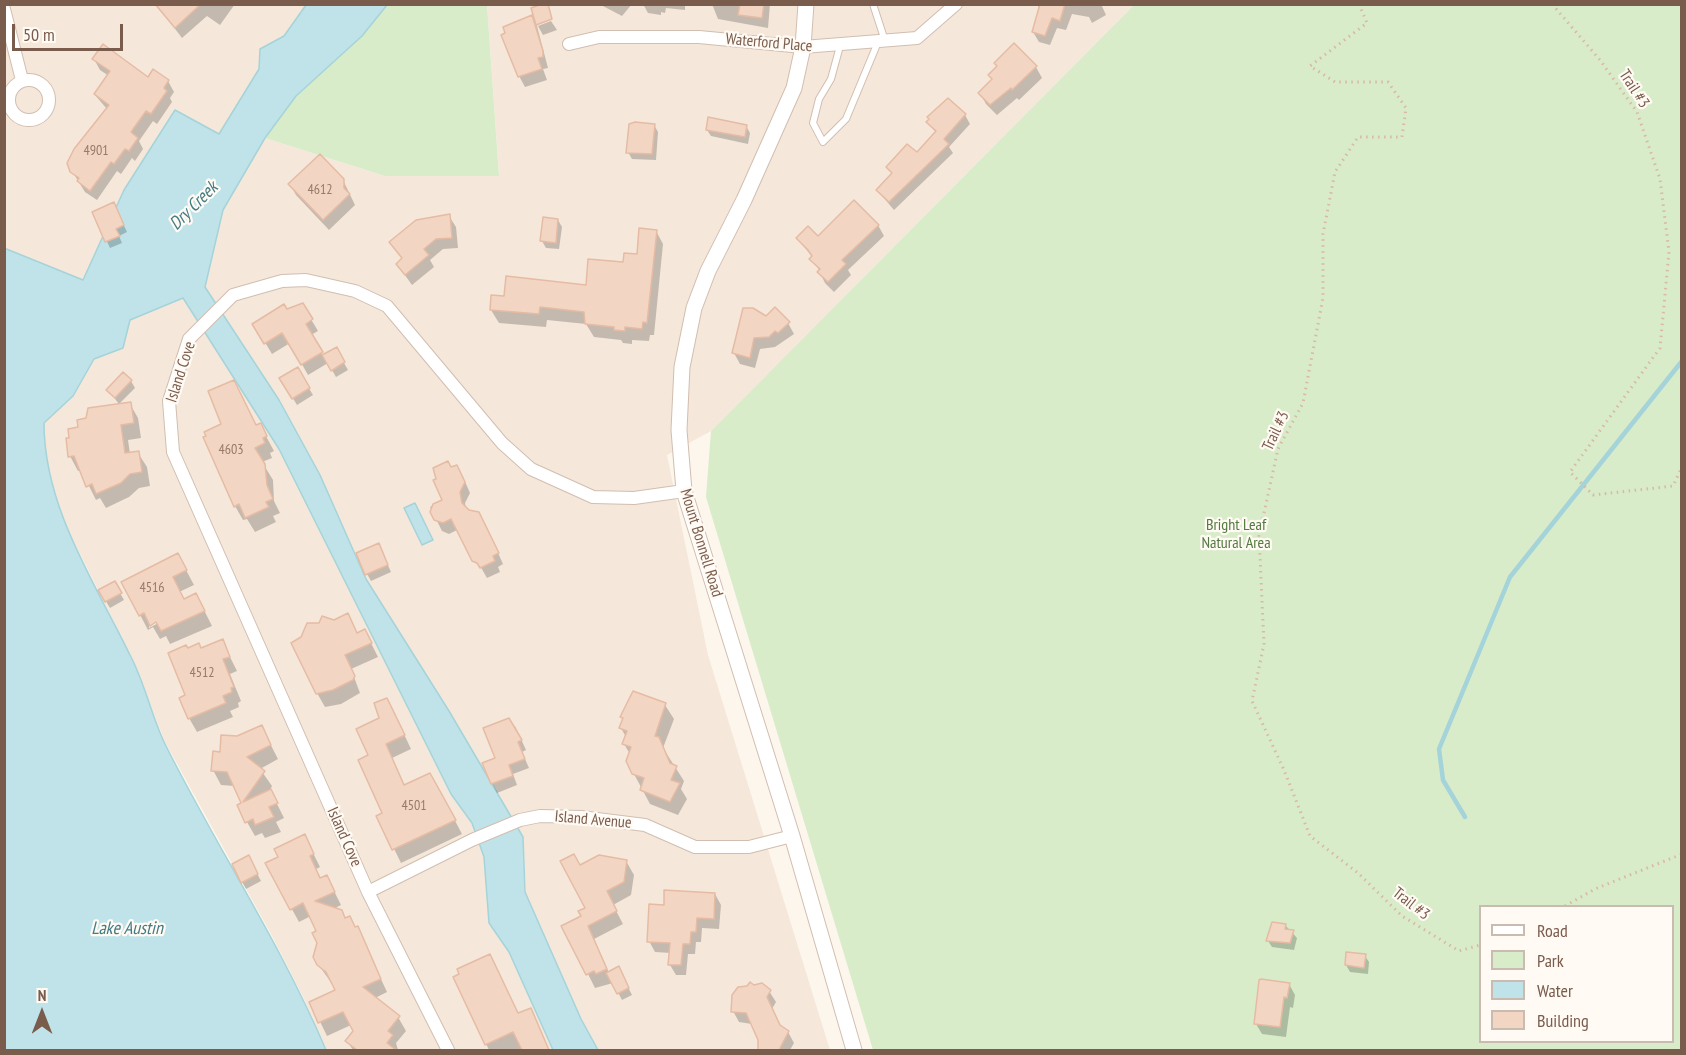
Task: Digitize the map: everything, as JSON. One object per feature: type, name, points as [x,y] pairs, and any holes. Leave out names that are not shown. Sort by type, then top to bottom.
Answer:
[{"type":"street","name":"Mount Bonnell Road","points":[[806,4],[803,47],[794,87],[744,200],[708,271],[694,308],[682,367],[679,430],[684,490],[792,836],[854,1050]]},
{"type":"street","name":"Waterford Place","points":[[569,44],[599,37],[699,37],[803,47],[881,42],[917,38],[956,4]]},
{"type":"street","points":[[4,9],[22,80]]},
{"type":"street","name":"Island Cove","points":[[448,1050],[369,892],[172,452],[169,401],[189,339],[233,295],[282,281],[306,280],[355,291],[387,306],[502,443],[531,469],[593,497],[634,498],[684,490]]},
{"type":"street","name":"Island Avenue","points":[[369,892],[472,840],[520,820],[540,816],[581,817],[645,825],[695,848],[756,845],[792,836]]},
{"type":"lane","points":[[840,46],[831,79],[819,99],[813,123],[824,142],[846,119],[881,42],[873,4]]},
{"type":"path","name":"Trail #3","points":[[1359,4],[1367,23],[1310,66],[1335,82],[1388,82],[1406,108],[1402,138],[1358,138],[1335,172],[1323,234],[1323,298],[1303,403],[1278,449],[1259,536],[1264,644],[1252,701],[1284,770],[1310,836],[1358,873],[1402,916],[1459,951],[1479,945]]},
{"type":"path","name":"Trail #3","points":[[1552,4],[1600,60],[1636,112],[1660,178],[1669,252],[1660,348],[1570,472],[1593,495],[1673,486]]},
{"type":"path","points":[[1673,486],[1682,467]]},
{"type":"path","points":[[1673,486],[1682,482]]},
{"type":"path","points":[[1567,905],[1595,889],[1682,855]]},
{"type":"shaded area","points":[[4,5],[306,5],[284,36],[260,49],[259,69],[219,134],[175,110],[124,190],[83,280],[5,248]]},
{"type":"shaded area","points":[[487,5],[1134,5],[711,431],[667,455],[708,655],[830,1050],[598,1050],[581,1019],[526,895],[523,837],[449,711],[366,579],[320,475],[279,400],[205,287],[223,210],[265,138],[385,176],[499,175]]},
{"type":"shaded area","points":[[183,298],[279,449],[451,794],[472,823],[484,857],[489,923],[509,952],[553,1050],[326,1050],[305,1001],[272,936],[165,742],[132,659],[56,505],[44,447],[44,423],[73,396],[94,359],[123,348],[130,320]]},
{"type":"green space","points":[[387,5],[487,5],[499,176],[385,176],[265,138],[296,96],[362,36]]},
{"type":"green space","name":"Bright Leaf Natural Area","points":[[1134,5],[1681,5],[1681,1050],[873,1050],[706,497],[711,431]]},
{"type":"water","name":"Lake Austin","points":[[306,5],[387,5],[362,36],[296,96],[265,138],[223,210],[205,287],[279,400],[320,475],[366,579],[449,711],[523,837],[525,892],[581,1019],[598,1050],[553,1050],[509,952],[489,923],[484,857],[472,823],[451,794],[279,449],[183,298],[130,320],[123,348],[94,359],[73,396],[44,423],[46,454],[52,484],[62,514],[87,571],[135,666],[165,744],[289,972],[326,1050],[5,1050],[4,248],[83,280],[124,190],[175,110],[219,134],[259,69],[260,49],[284,36]]},
{"type":"water","points":[[415,503],[433,540],[422,545],[404,508]]},
{"type":"building","points":[[155,4],[201,4],[175,28]]},
{"type":"building","points":[[548,4],[552,19],[536,25],[531,8]]},
{"type":"building","points":[[740,4],[764,4],[762,18],[738,15]]},
{"type":"building","points":[[1040,4],[1065,4],[1060,21],[1052,18],[1045,36],[1032,32]]},
{"type":"building","points":[[532,15],[543,51],[543,57],[538,58],[542,69],[518,77],[501,35],[505,33],[503,27]]},
{"type":"building","points":[[1014,43],[1037,66],[1012,90],[1011,88],[990,105],[978,93],[992,79],[988,75],[997,66],[994,63]]},
{"type":"building","points":[[103,44],[148,77],[153,69],[169,80],[164,88],[167,91],[151,114],[146,111],[131,132],[138,138],[129,151],[125,149],[114,164],[111,162],[90,191],[77,181],[79,178],[70,172],[67,163],[74,149],[109,105],[94,94],[110,71],[92,59]]},
{"type":"building","points":[[948,98],[966,114],[944,139],[949,144],[889,202],[876,190],[892,173],[886,167],[907,144],[917,152],[936,131],[926,122],[929,119],[927,117]]},
{"type":"building","points":[[708,117],[747,125],[745,137],[706,130]]},
{"type":"building","points":[[635,122],[655,124],[652,154],[626,153],[629,124]]},
{"type":"building","points":[[320,154],[344,179],[344,188],[350,194],[323,220],[288,184]]},
{"type":"building","points":[[854,200],[879,225],[842,260],[846,264],[828,282],[817,272],[820,269],[809,259],[812,256],[796,238],[808,226],[818,236]]},
{"type":"building","points":[[114,202],[124,225],[116,229],[120,236],[105,242],[92,212]]},
{"type":"building","points":[[450,214],[452,238],[436,239],[424,249],[429,255],[405,275],[396,264],[402,258],[389,242],[416,220]]},
{"type":"building","points":[[543,217],[558,219],[556,243],[540,241]]},
{"type":"building","points":[[639,228],[657,230],[647,323],[643,322],[642,329],[625,327],[625,331],[614,330],[614,327],[585,324],[584,312],[540,307],[539,314],[490,310],[491,295],[504,296],[506,276],[586,285],[588,259],[623,262],[624,253],[637,254]]},
{"type":"building","points":[[303,303],[313,319],[306,324],[323,352],[301,365],[282,333],[264,344],[252,324],[284,304],[287,309]]},
{"type":"building","points":[[775,307],[790,322],[778,333],[775,331],[769,337],[754,338],[750,358],[732,353],[743,308],[753,308],[766,316]]},
{"type":"building","points":[[337,347],[345,362],[331,371],[322,355]]},
{"type":"building","points":[[298,367],[310,388],[292,399],[279,378]]},
{"type":"building","points":[[123,372],[132,380],[115,398],[106,390]]},
{"type":"building","points":[[234,380],[256,425],[261,423],[267,436],[263,438],[265,443],[255,448],[265,464],[267,485],[273,499],[266,502],[269,507],[245,518],[239,504],[234,507],[203,437],[206,436],[204,432],[221,424],[208,391]]},
{"type":"building","points":[[131,402],[134,423],[121,425],[125,453],[139,451],[142,472],[130,474],[121,483],[96,494],[92,484],[86,487],[74,456],[68,457],[66,438],[69,438],[68,429],[78,427],[77,420],[86,418],[88,408]]},
{"type":"building","points":[[448,461],[451,467],[457,465],[465,482],[460,492],[462,503],[469,510],[479,512],[499,553],[493,556],[495,561],[480,568],[472,561],[451,519],[443,523],[434,520],[430,512],[433,504],[442,500],[433,480],[436,479],[433,468]]},
{"type":"building","points":[[379,543],[388,565],[365,575],[356,553]]},
{"type":"building","points":[[178,553],[187,570],[173,577],[184,599],[196,593],[205,611],[161,631],[156,622],[150,626],[144,613],[139,616],[121,582]]},
{"type":"building","points":[[115,581],[122,593],[105,602],[98,590]]},
{"type":"building","points":[[348,613],[357,633],[365,629],[372,643],[345,655],[355,676],[353,680],[333,690],[316,694],[291,643],[301,637],[307,623],[319,623],[322,616],[334,620]]},
{"type":"building","points":[[223,639],[230,657],[223,659],[234,687],[231,688],[232,692],[223,696],[226,703],[188,719],[179,698],[185,695],[168,653],[186,645],[188,648],[199,643],[201,648]]},
{"type":"building","points":[[633,691],[666,703],[655,736],[659,737],[670,763],[677,766],[671,780],[680,783],[670,802],[640,790],[644,778],[632,774],[626,761],[631,747],[622,744],[627,731],[619,728],[623,718],[620,717]]},
{"type":"building","points":[[387,698],[405,735],[386,744],[404,785],[430,773],[456,820],[392,850],[376,816],[382,813],[358,760],[368,755],[356,729],[379,718],[374,703]]},
{"type":"building","points":[[509,718],[522,740],[518,742],[525,759],[509,765],[513,776],[491,784],[482,763],[495,758],[483,728]]},
{"type":"building","points":[[262,725],[271,745],[247,757],[265,771],[243,802],[271,789],[278,803],[269,807],[274,817],[255,825],[253,819],[245,823],[237,805],[241,803],[227,772],[211,771],[213,751],[220,752],[221,735],[237,736]]},
{"type":"building","points":[[305,834],[314,854],[310,856],[320,878],[327,875],[335,892],[315,901],[342,910],[345,918],[350,916],[355,927],[358,926],[381,979],[363,987],[400,1016],[388,1031],[393,1035],[387,1043],[396,1050],[357,1050],[345,1041],[353,1031],[343,1012],[318,1023],[309,1002],[335,990],[326,972],[317,965],[313,957],[317,943],[312,933],[316,931],[303,903],[290,910],[265,863],[278,857],[274,849]]},
{"type":"building","points":[[574,854],[580,865],[599,855],[627,860],[624,882],[607,891],[617,911],[588,926],[607,969],[596,974],[594,971],[586,975],[561,926],[581,916],[578,911],[585,908],[560,861]]},
{"type":"building","points":[[249,855],[258,874],[241,883],[232,864]]},
{"type":"building","points":[[664,890],[715,893],[714,919],[697,918],[696,932],[691,932],[690,944],[683,944],[681,965],[668,965],[670,943],[647,942],[649,904],[664,905]]},
{"type":"building","points":[[1272,922],[1286,924],[1285,929],[1294,930],[1290,943],[1266,941]]},
{"type":"building","points":[[1346,952],[1366,954],[1364,968],[1345,965]]},
{"type":"building","points":[[490,954],[518,1013],[531,1008],[549,1050],[522,1050],[513,1032],[485,1045],[453,977],[459,974],[457,969]]},
{"type":"building","points":[[619,966],[629,988],[617,994],[606,973]]},
{"type":"building","points":[[1259,980],[1290,983],[1287,998],[1284,997],[1280,1027],[1254,1024]]},
{"type":"building","points":[[750,982],[754,985],[762,983],[771,990],[767,997],[780,1025],[789,1031],[779,1050],[758,1050],[758,1040],[746,1013],[731,1012],[732,995],[738,987],[747,986]]},
{"type":"waterway","points":[[1465,817],[1443,780],[1439,749],[1510,577],[1682,361]]},
{"type":"water label","name":"Dry Creek","points":[[194,206]]}]
